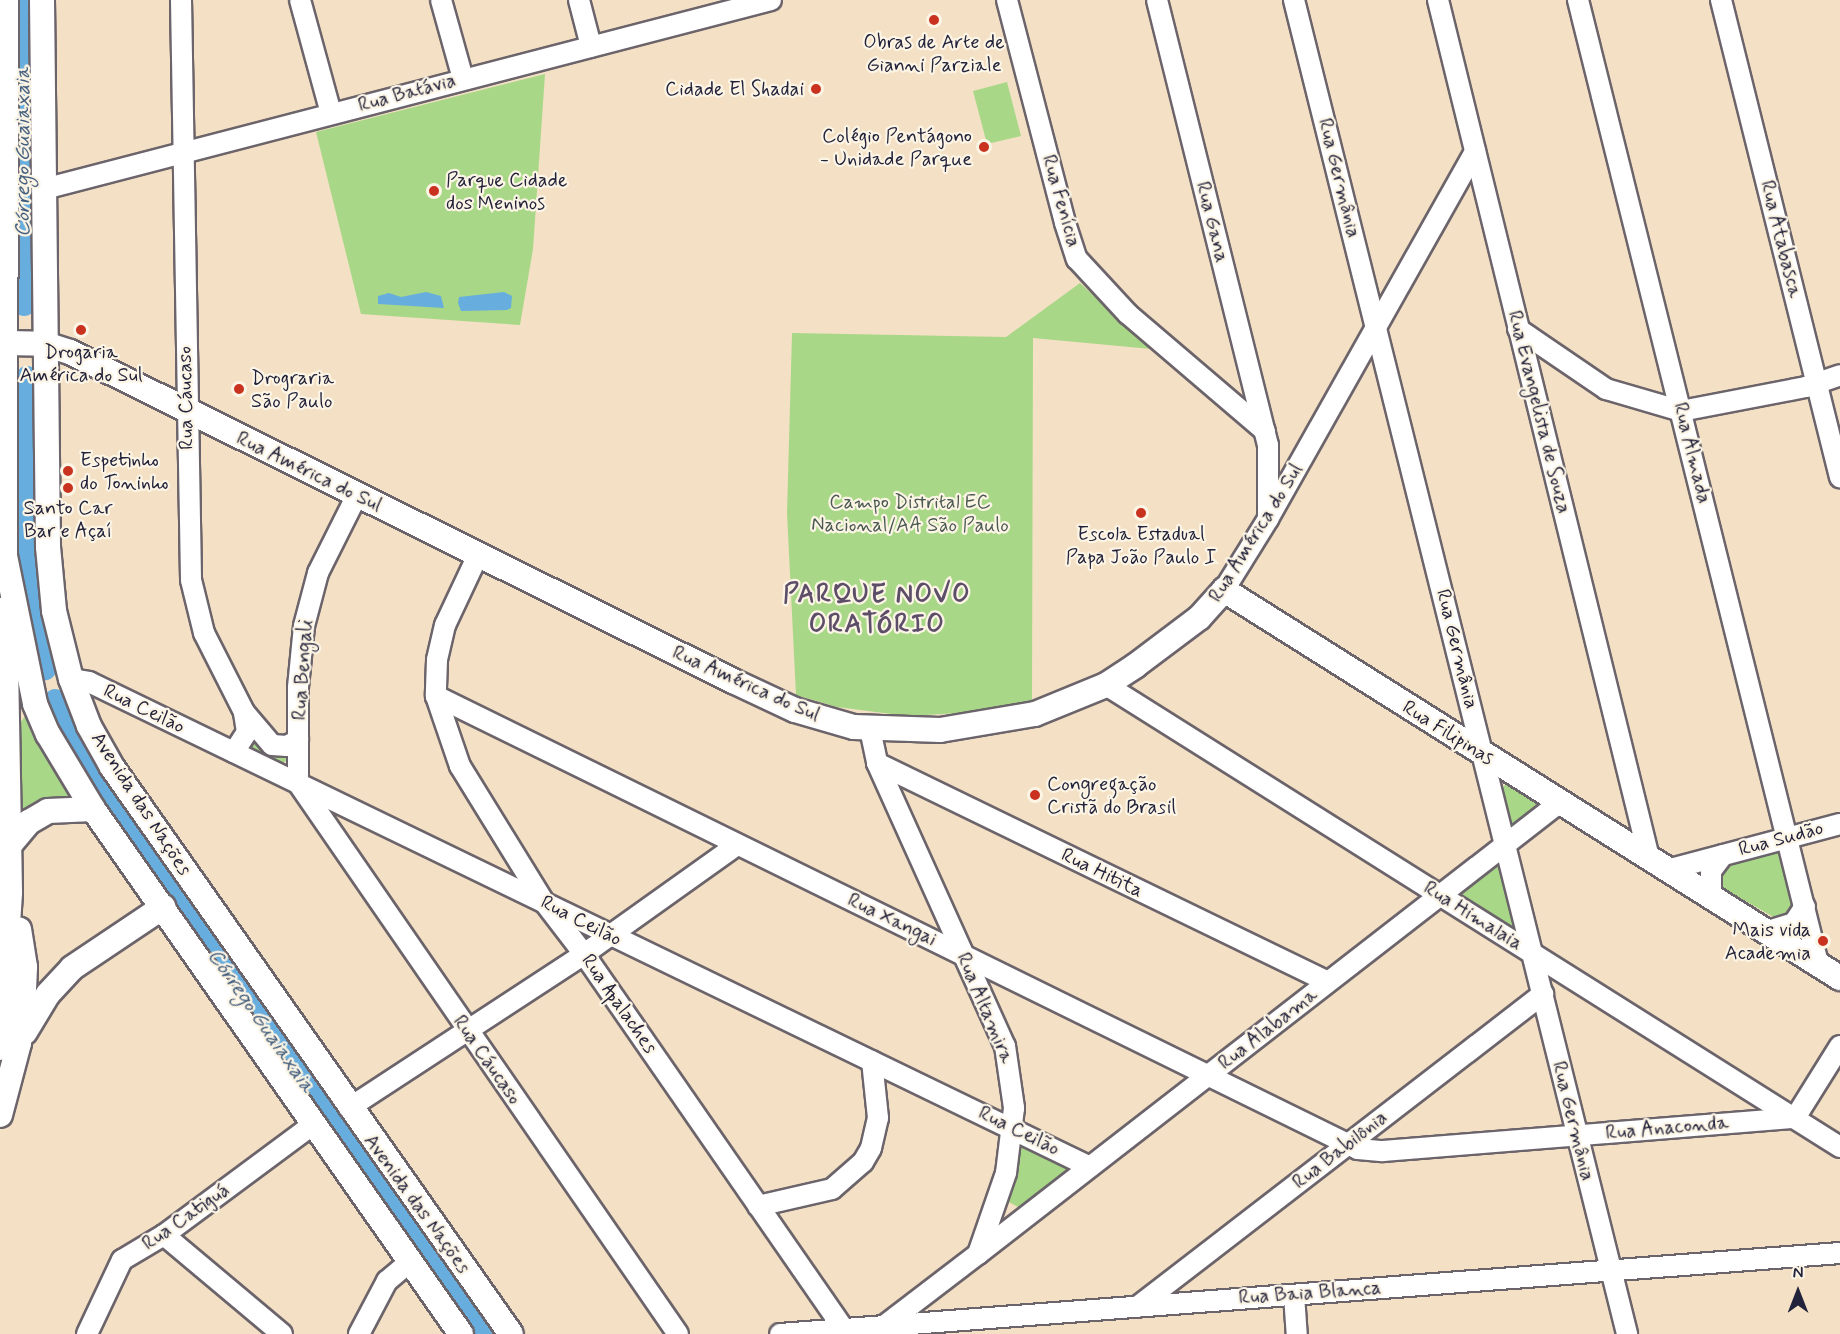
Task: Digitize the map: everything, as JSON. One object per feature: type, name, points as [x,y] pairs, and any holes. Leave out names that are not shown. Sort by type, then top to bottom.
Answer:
[{"type":"main road","name":"Avenida das Nações","points":[[6,0],[3,198],[5,556],[32,695],[48,734],[93,809],[461,1334]]},
{"type":"main road","name":"Avenida das Nações","points":[[42,0],[49,574],[71,680],[89,726],[112,767],[349,1108],[511,1334]]},
{"type":"main road","points":[[4,296],[27,322],[45,316]]},
{"type":"main road","name":"Rua América do Sul","points":[[3,344],[45,344],[70,352],[795,710],[870,729],[940,730],[1003,722],[1035,714],[1106,684],[1173,640],[1218,598]]},
{"type":"main road","points":[[5,556],[10,892],[3,985],[10,1046]]},
{"type":"main road","name":"Rua Filipinas","points":[[1218,598],[1248,608],[1658,864]]},
{"type":"main road","points":[[7,729],[16,710],[32,695],[71,680]]},
{"type":"main road","points":[[8,847],[29,822],[48,810],[93,809]]},
{"type":"main road","points":[[1658,864],[1840,978]]},
{"type":"main road","points":[[0,1115],[25,967],[10,892]]},
{"type":"main road","points":[[10,1046],[48,994],[72,968],[163,907]]},
{"type":"main road","points":[[25,967],[50,972],[72,968]]},
{"type":"street","name":"Rua Cáucaso","points":[[181,0],[186,411],[191,580],[196,610],[215,660],[244,712],[272,745],[287,746],[298,740]]},
{"type":"street","points":[[300,0],[331,113]]},
{"type":"street","points":[[441,0],[463,79]]},
{"type":"street","points":[[579,0],[591,46]]},
{"type":"street","name":"Rua Batávia","points":[[44,189],[591,46],[724,6],[771,0]]},
{"type":"street","name":"Rua Fenícia","points":[[1007,0],[1065,223],[1077,259],[1128,314],[1266,438]]},
{"type":"street","name":"Rua Gana","points":[[1156,0],[1266,438],[1268,519]]},
{"type":"street","name":"Rua Germânia","points":[[1294,0],[1627,1334]]},
{"type":"street","name":"Rua Evangelista de Souza","points":[[1438,0],[1640,823],[1658,864]]},
{"type":"street","name":"Rua Almada","points":[[1578,0],[1818,963]]},
{"type":"street","name":"Rua Atabasca","points":[[1721,0],[1840,477]]},
{"type":"street","name":"Rua América do Sul","points":[[1218,598],[1268,519],[1475,151]]},
{"type":"street","points":[[1518,329],[1606,389],[1681,411],[1704,410],[1840,375]]},
{"type":"street","points":[[1266,438],[1295,472]]},
{"type":"street","name":"Rua Bengali","points":[[298,783],[299,669],[310,598],[357,495]]},
{"type":"street","name":"Rua Apalaches","points":[[478,555],[445,625],[436,660],[436,696],[460,766],[544,902],[584,954],[845,1332]]},
{"type":"street","name":"Rua Ceilão","points":[[71,680],[89,682],[544,902],[609,937],[1013,1128],[1090,1167]]},
{"type":"street","name":"Rua Himalaia","points":[[1106,684],[1840,1147]]},
{"type":"street","name":"Rua Xangai","points":[[436,696],[1347,1144]]},
{"type":"street","points":[[234,752],[247,732],[244,712]]},
{"type":"street","name":"Rua Altamira","points":[[870,729],[877,764],[1005,1046],[1013,1085],[1013,1128],[1006,1173],[978,1254]]},
{"type":"street","name":"Rua Hitita","points":[[877,764],[1328,982]]},
{"type":"street","name":"Rua Cáucaso","points":[[298,783],[466,1031],[678,1334]]},
{"type":"street","name":"Rua Alabama","points":[[978,1254],[1559,802]]},
{"type":"street","points":[[1620,840],[1631,838],[1640,823]]},
{"type":"street","name":"Rua Sudão","points":[[1658,864],[1723,855],[1840,824]]},
{"type":"street","points":[[349,1108],[584,954],[737,845]]},
{"type":"street","name":"Rua Sudão","points":[[1711,897],[1711,871],[1723,855]]},
{"type":"street","points":[[1768,931],[1794,923],[1805,906]]},
{"type":"street","name":"Rua Babilônia","points":[[1137,1307],[1543,994]]},
{"type":"street","points":[[1795,1118],[1840,1046]]},
{"type":"street","points":[[758,1206],[832,1189],[863,1162],[871,1148],[878,1118],[872,1061]]},
{"type":"street","name":"Rua Anaconda","points":[[1347,1144],[1365,1151],[1383,1151],[1795,1118]]},
{"type":"street","name":"Rua Catiguá","points":[[90,1333],[118,1266],[164,1235],[315,1123]]},
{"type":"street","points":[[164,1235],[282,1334]]},
{"type":"street","name":"Rua Baia Blanca","points":[[780,1334],[845,1332],[885,1325],[1840,1253]]},
{"type":"street","points":[[885,1325],[978,1254]]},
{"type":"street","points":[[359,1334],[387,1281],[410,1262]]},
{"type":"street","points":[[1294,1295],[1297,1334]]},
{"type":"green space","name":"Parque Cidade dos Meninos","points":[[545,74],[533,249],[520,325],[361,314],[316,132]]},
{"type":"green space","points":[[1007,82],[1021,136],[987,144],[973,91]]},
{"type":"green space","name":"Campo Distrital EC Nacional/AA São Paulo","points":[[1080,283],[1151,349],[1033,338],[1032,701],[979,712],[907,716],[837,707],[796,695],[787,513],[792,333],[1006,337]]},
{"type":"green space","points":[[62,704],[69,706],[352,1127],[344,1132],[114,805],[80,746]]},
{"type":"green space","points":[[28,712],[73,799],[19,824],[20,723]]},
{"type":"green space","points":[[251,734],[287,750],[291,759],[279,764],[252,751],[248,743]]},
{"type":"green space","points":[[1509,782],[1542,803],[1510,830],[1500,789]]},
{"type":"green space","points":[[1777,850],[1795,901],[1791,914],[1777,919],[1723,888],[1718,871],[1726,862]]},
{"type":"green space","points":[[1496,863],[1503,866],[1516,929],[1512,930],[1460,896],[1460,891]]},
{"type":"green space","points":[[355,1131],[498,1334],[487,1334],[348,1137]]},
{"type":"green space","points":[[1023,1144],[1074,1167],[1020,1208],[1007,1201],[1019,1149]]},
{"type":"water","points":[[426,292],[441,296],[444,308],[378,304],[378,296],[389,293],[401,297]]},
{"type":"water","points":[[504,292],[512,296],[511,308],[507,310],[461,311],[458,303],[459,297]]},
{"type":"waterway","name":"Córrego Guaiaxaia","points":[[22,0],[24,305]]},
{"type":"waterway","name":"Córrego Guaiaxaia","points":[[27,377],[27,571],[45,669]]},
{"type":"waterway","name":"Córrego Guaiaxaia","points":[[55,700],[76,748],[110,808],[481,1334]]},
{"type":"place","name":"Obras de Arte de Gianni Parziale","points":[[934,20]]},
{"type":"place","name":"Cidade El Shadai","points":[[816,89]]},
{"type":"place","name":"Colégio Pentágono - Unidade Parque","points":[[984,147]]},
{"type":"place","name":"Parque Cidade dos Meninos","points":[[434,191]]},
{"type":"place","name":"Drogaria América do Sul","points":[[81,330]]},
{"type":"place","name":"Drograria São Paulo","points":[[239,389]]},
{"type":"place","name":"Espetinho do Toninho","points":[[68,471]]},
{"type":"place","name":"Santo Car Bar e Açaí","points":[[68,488]]},
{"type":"place","name":"Escola Estadual Papa João Paulo I","points":[[1141,513]]},
{"type":"place","name":"Congregação Cristã do Brasil","points":[[1035,795]]},
{"type":"place","name":"Mais vida Academia","points":[[1823,941]]},
{"type":"district","name":"PARQUE NOVO ORATÓRIO","points":[[877,611]]}]
